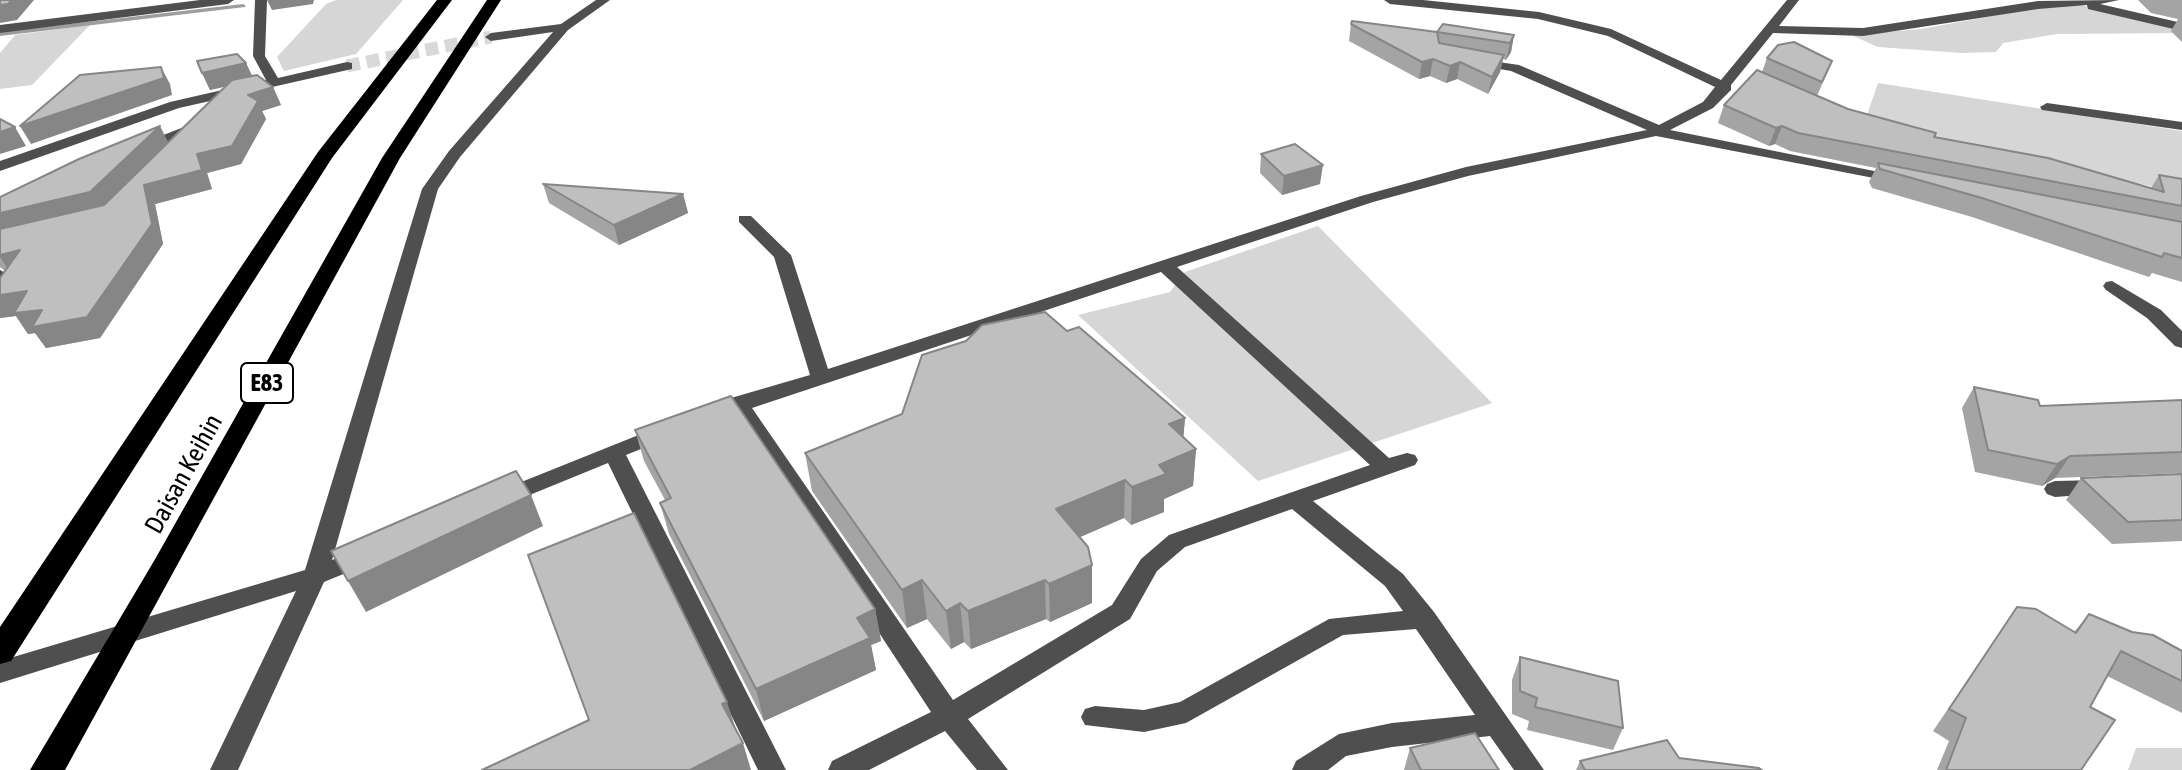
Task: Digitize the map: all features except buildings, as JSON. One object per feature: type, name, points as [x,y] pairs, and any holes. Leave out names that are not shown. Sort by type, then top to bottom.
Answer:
[{"type":"highway","name":"Daisan Keihin","points":[[0,652],[324,156],[415,34],[445,0]]},
{"type":"highway","name":"Daisan Keihin","points":[[47,770],[164,568],[391,158],[494,0]]},
{"type":"street","points":[[0,29],[228,0]]},
{"type":"street","points":[[261,0],[259,56],[274,82]]},
{"type":"street","points":[[224,770],[315,576],[430,189],[462,144],[564,27],[604,0]]},
{"type":"street","points":[[1390,0],[1539,16],[1611,33],[1726,87]]},
{"type":"street","points":[[485,505],[738,403],[1367,199],[1466,172],[1658,131],[1708,105],[1743,76],[1771,29],[1793,0]]},
{"type":"street","points":[[1771,29],[1863,32],[1998,10],[2071,1],[2113,0]]},
{"type":"street","points":[[2071,1],[2182,27]]},
{"type":"street","points":[[491,37],[564,27]]},
{"type":"street","points":[[1455,57],[1514,68],[1658,131],[1918,185]]},
{"type":"street","points":[[0,166],[124,121],[235,91],[347,66]]},
{"type":"street","points":[[171,156],[235,91]]},
{"type":"street","points":[[2047,107],[2182,126]]},
{"type":"street","points":[[127,152],[202,124]]},
{"type":"street","points":[[745,219],[782,255],[821,377]]},
{"type":"street","points":[[842,770],[949,716],[1121,612],[1163,550],[1294,498],[1396,463],[1165,266]]},
{"type":"street","points":[[2112,286],[2154,314],[2182,342]]},
{"type":"street","points":[[738,403],[949,716],[994,770]]},
{"type":"street","points":[[614,452],[772,770]]},
{"type":"street","points":[[2055,489],[2119,487]]},
{"type":"street","points":[[1294,498],[1394,580],[1425,619],[1530,770]]},
{"type":"street","points":[[0,672],[315,576],[386,547]]},
{"type":"street","points":[[1095,717],[1144,721],[1186,712],[1338,626],[1425,619]]},
{"type":"street","points":[[1306,770],[1339,746],[1392,735],[1496,724]]},
{"type":"shaded area","points":[[336,0],[403,0],[356,54],[284,71],[277,57],[326,4]]},
{"type":"shaded area","points":[[2081,5],[2182,29],[2182,33],[2057,34],[2003,43],[1996,52],[1962,53],[1878,47],[1851,35],[1921,29],[2042,7]]},
{"type":"shaded area","points":[[90,25],[32,85],[0,89],[0,53],[15,35]]},
{"type":"shaded area","points":[[1878,83],[2182,131],[2182,193],[1970,146],[1866,118]]},
{"type":"shaded area","points":[[1318,226],[1492,403],[1258,481],[1078,315],[1170,292],[1185,272]]},
{"type":"shaded area","points":[[2136,748],[2182,748],[2182,770],[2128,770]]},
{"type":"waterway","points":[[0,34],[243,6]]},
{"type":"tunnel","points":[[347,66],[491,37]]}]
